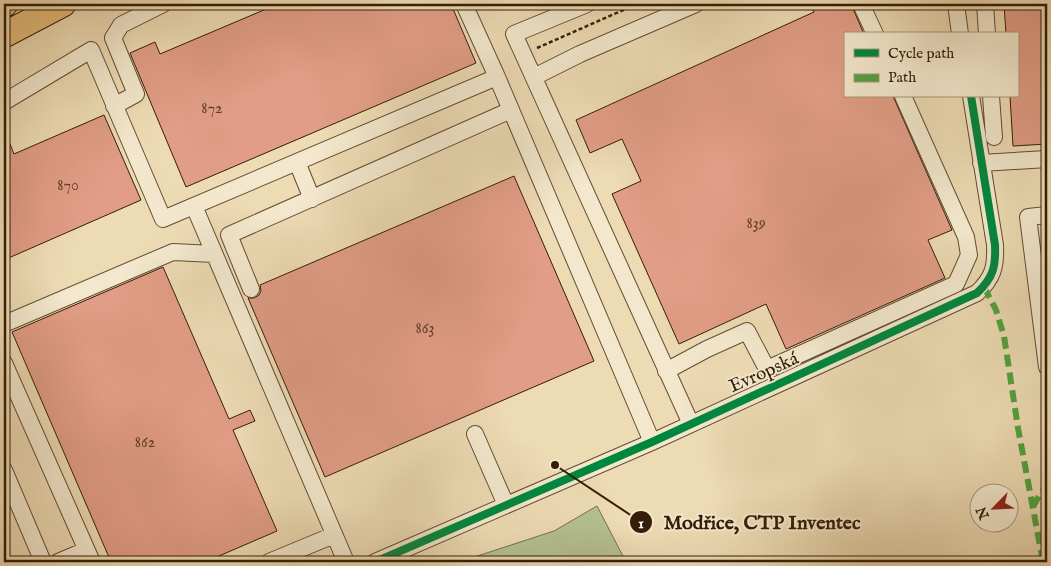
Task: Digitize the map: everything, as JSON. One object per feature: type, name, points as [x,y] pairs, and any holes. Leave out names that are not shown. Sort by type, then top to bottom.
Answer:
[{"type":"highway","points":[[4,35],[63,4]]},
{"type":"street","points":[[113,38],[121,25],[163,4]]},
{"type":"street","points":[[464,4],[497,77],[652,442]]},
{"type":"street","points":[[587,4],[514,34],[691,424]]},
{"type":"street","points":[[534,77],[580,54],[696,4]]},
{"type":"street","points":[[861,4],[874,32]]},
{"type":"street","points":[[956,4],[960,32]]},
{"type":"street","points":[[985,4],[987,32]]},
{"type":"street","points":[[4,102],[91,50],[100,39],[113,38]]},
{"type":"street","points":[[113,38],[136,94],[114,106]]},
{"type":"street","points":[[91,50],[162,219],[497,77]]},
{"type":"street","points":[[666,371],[706,349],[747,331],[767,369],[956,284],[969,255],[966,237],[904,98]]},
{"type":"street","name":"Evropská","points":[[375,562],[652,442],[977,294],[992,276],[996,263],[996,245],[970,98]]},
{"type":"street","points":[[991,98],[994,137]]},
{"type":"street","points":[[252,288],[229,235],[511,110]]},
{"type":"street","points":[[981,163],[1047,159]]},
{"type":"street","points":[[1022,161],[1047,171]]},
{"type":"street","points":[[297,162],[312,199]]},
{"type":"street","points":[[194,206],[346,562]]},
{"type":"street","points":[[1047,215],[1028,217],[1047,367]]},
{"type":"street","points":[[4,324],[173,252],[214,254]]},
{"type":"street","points":[[4,363],[89,556],[58,562]]},
{"type":"street","points":[[475,434],[506,506]]},
{"type":"street","points":[[4,470],[43,562]]},
{"type":"street","points":[[269,562],[334,535]]},
{"type":"path","points":[[536,48],[637,4]]},
{"type":"green space","points":[[597,506],[626,562],[459,562],[554,531]]},
{"type":"building","points":[[278,4],[451,4],[476,63],[186,187],[130,53],[155,42],[160,54]]},
{"type":"building","points":[[810,4],[851,4],[863,32],[844,32],[844,98],[894,98],[952,230],[928,240],[945,278],[786,349],[766,304],[679,344],[612,194],[641,181],[622,139],[590,153],[576,120],[814,12]]},
{"type":"building","points":[[1004,4],[1047,4],[1047,144],[1013,146],[1010,98],[1018,98],[1018,32],[1006,32]]},
{"type":"building","points":[[104,115],[141,200],[4,260],[4,129],[14,154]]},
{"type":"building","points":[[514,176],[594,361],[325,477],[248,298],[254,298],[259,295],[261,291],[260,285]]},
{"type":"building","points":[[163,267],[229,419],[250,410],[255,421],[233,430],[277,531],[205,562],[111,562],[12,332]]},
{"type":"marked path","points":[[984,287],[996,310],[1004,336],[1018,428],[1043,562]]},
{"type":"marked path","points":[[1033,507],[1047,486]]},
{"type":"cycle path","points":[[375,562],[652,442],[977,293],[987,282],[992,272],[995,260],[995,245],[971,98]]},
{"type":"place","name":"Modřice, CTP Inventec","points":[[555,465]]}]
